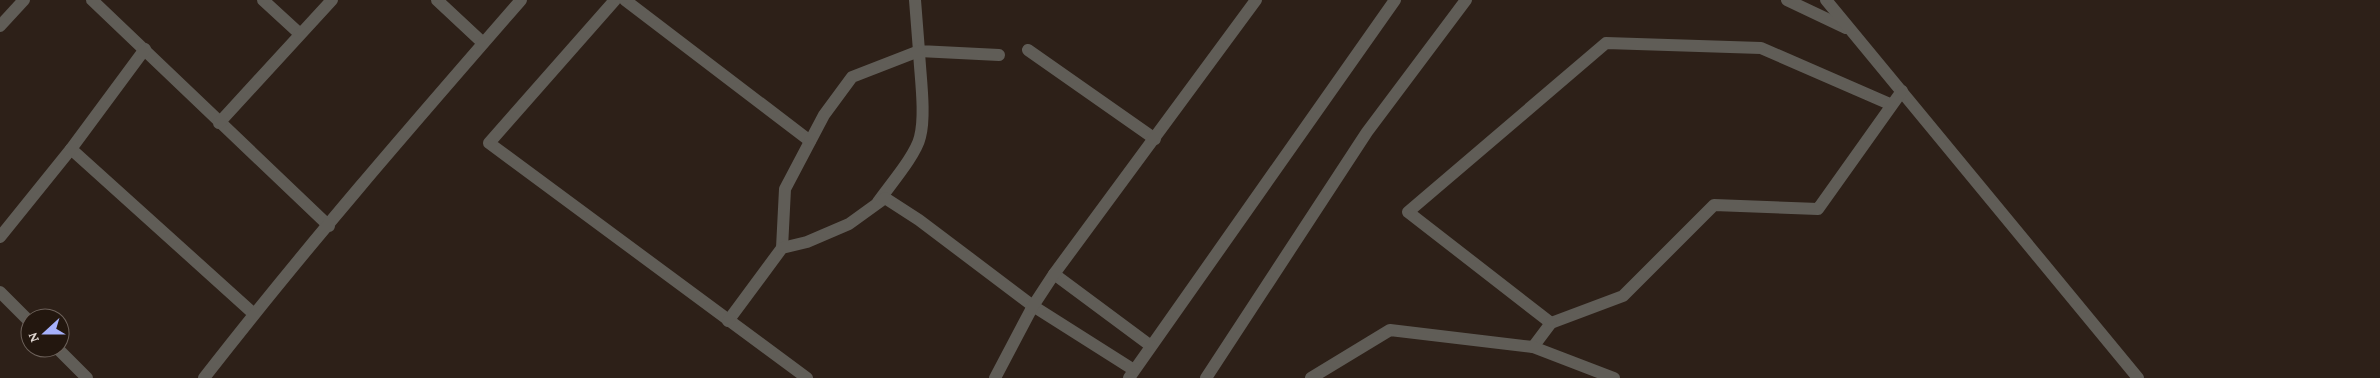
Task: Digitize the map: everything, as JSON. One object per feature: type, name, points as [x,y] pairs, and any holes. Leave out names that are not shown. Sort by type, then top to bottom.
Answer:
[{"type":"street","points":[[0,26],[24,0]]},
{"type":"street","points":[[92,0],[328,226]]},
{"type":"street","points":[[262,0],[300,34]]},
{"type":"street","points":[[219,123],[332,0]]},
{"type":"street","points":[[437,0],[484,43]]},
{"type":"street","points":[[204,378],[254,314],[385,156],[521,0]]},
{"type":"street","points":[[615,0],[489,143],[728,321],[808,378]]},
{"type":"street","points":[[626,0],[810,141]]},
{"type":"street","points":[[878,202],[905,164],[920,137],[922,108],[915,0]]},
{"type":"street","points":[[995,378],[1033,306],[1054,274],[1156,139],[1256,0]]},
{"type":"street","points":[[782,248],[806,242],[849,224],[885,198],[919,220],[1033,306],[1132,374],[1395,0]]},
{"type":"street","points":[[1206,378],[1367,132],[1466,0]]},
{"type":"street","points":[[1787,0],[1852,32]]},
{"type":"street","points":[[1826,0],[2138,378]]},
{"type":"street","points":[[1551,323],[1408,212],[1606,43],[1761,48],[1892,105]]},
{"type":"street","points":[[0,237],[71,149],[144,49]]},
{"type":"street","points":[[1028,50],[1156,139]]},
{"type":"street","points":[[728,321],[782,248],[785,189],[824,115],[852,77],[919,51],[999,55]]},
{"type":"street","points":[[1534,347],[1551,323],[1624,296],[1714,205],[1818,209],[1902,91]]},
{"type":"street","points":[[71,149],[254,314]]},
{"type":"street","points":[[1054,274],[1152,346]]},
{"type":"street","points":[[0,292],[20,312]]},
{"type":"street","points":[[1311,378],[1390,330],[1534,347],[1614,378]]},
{"type":"street","points":[[67,358],[87,378]]}]
